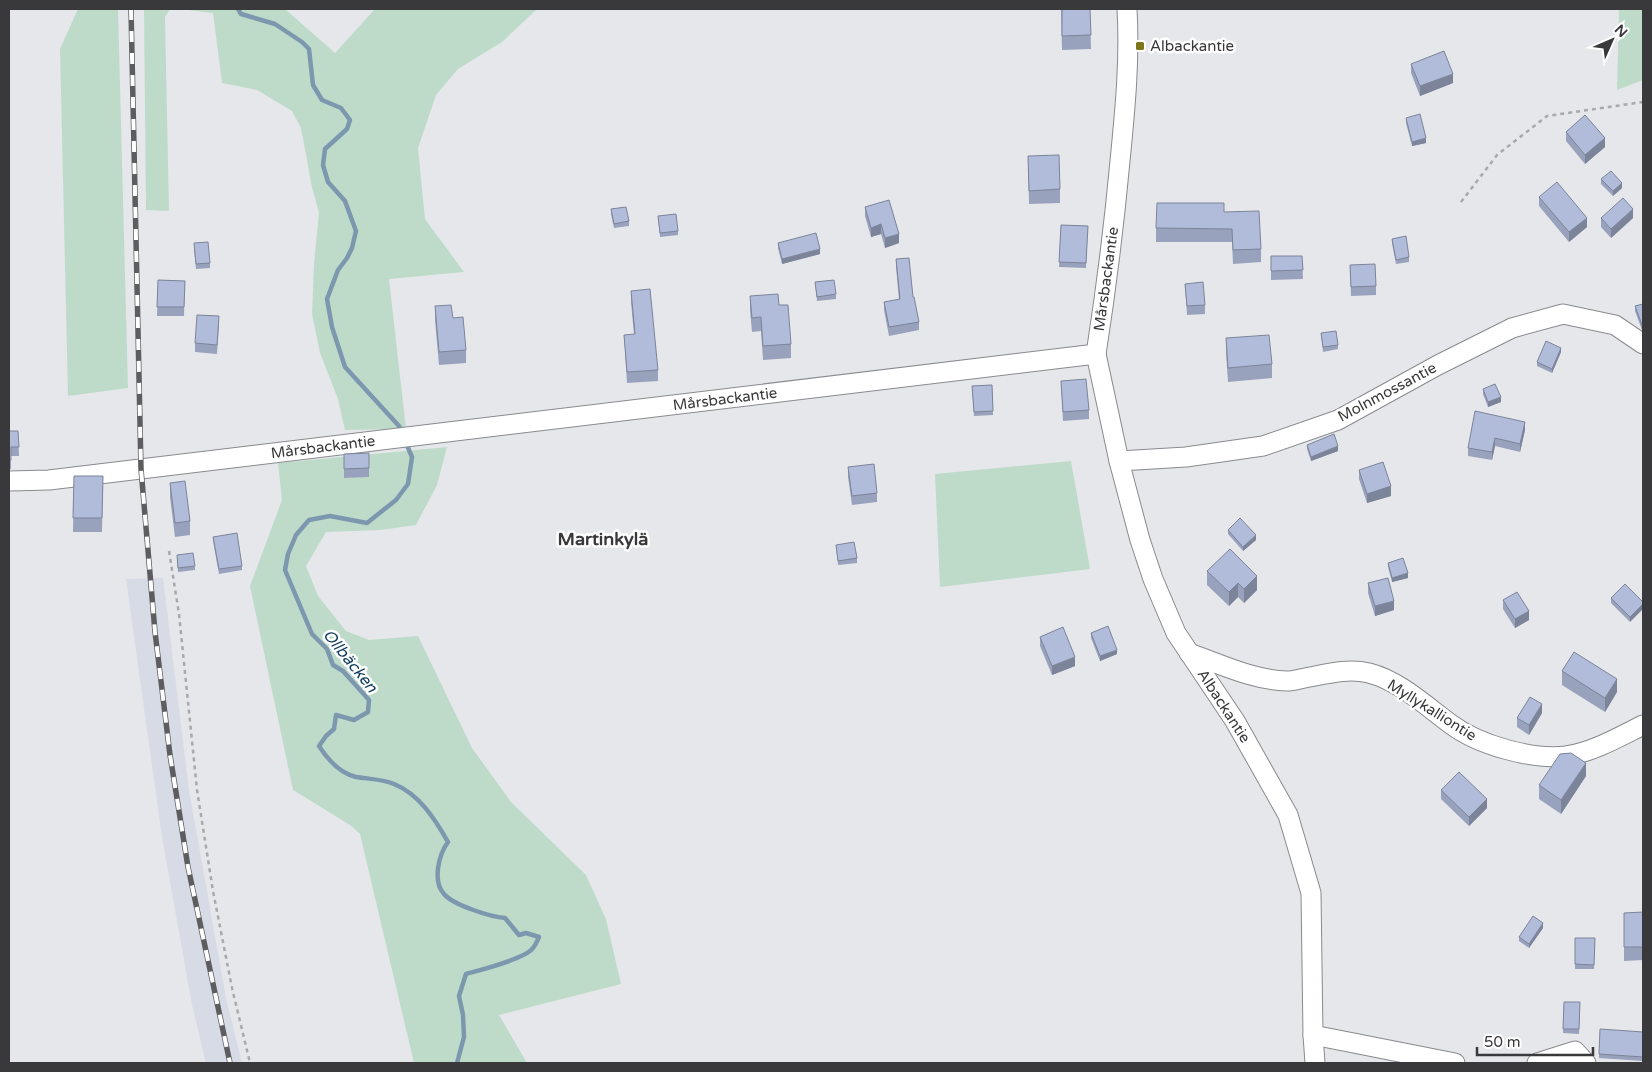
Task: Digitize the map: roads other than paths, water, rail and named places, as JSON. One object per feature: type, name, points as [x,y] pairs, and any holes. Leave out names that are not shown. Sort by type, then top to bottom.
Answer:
[{"type":"street","name":"Mårsbackantie","points":[[9,481],[49,480],[1096,354],[1110,259],[1128,87],[1129,44],[1127,9]]},
{"type":"street","name":"Molnmossantie","points":[[1119,461],[1186,457],[1263,446],[1338,420],[1438,365],[1512,328],[1563,314],[1615,326],[1643,344]]},
{"type":"street","name":"Albackantie","points":[[1096,354],[1119,461],[1140,540],[1153,579],[1176,633],[1235,721],[1288,814],[1311,893],[1312,1036],[1315,1063]]},
{"type":"street","name":"Myllykalliontie","points":[[1189,653],[1270,680],[1289,681],[1344,670],[1375,675],[1406,691],[1465,734],[1486,744],[1532,755],[1565,756],[1586,751],[1616,739],[1643,725]]},
{"type":"street","points":[[1312,1036],[1456,1063]]},
{"type":"street","points":[[1537,1063],[1575,1051],[1586,1063]]},
{"type":"waterway","name":"Ollbäcken","points":[[238,9],[241,14],[275,24],[302,42],[309,49],[313,85],[322,100],[341,108],[350,120],[347,129],[325,149],[323,165],[328,182],[345,201],[356,231],[352,248],[338,270],[327,299],[332,327],[345,367],[399,426],[402,433]]},
{"type":"waterway","name":"Ollbäcken","points":[[406,443],[412,457],[408,484],[396,500],[367,523],[330,516],[309,520],[296,535],[288,554],[285,570],[312,634],[327,649],[333,665],[343,671],[369,700],[368,712],[354,720],[336,715],[334,729],[319,746],[322,751],[334,765],[344,772],[356,777],[394,784],[403,788],[426,808],[448,842],[442,853],[438,868],[438,882],[444,894],[455,902],[473,910],[505,918],[519,935],[526,933],[539,937],[533,948],[521,956],[502,964],[466,974],[459,996],[463,1015],[464,1037],[457,1063]]},
{"type":"railway","points":[[131,9],[141,469],[155,632],[170,755],[188,867],[230,1063]]},
{"type":"place","name":"Albackantie","points":[[1140,46]]},
{"type":"district","name":"Martinkylä","points":[[603,539]]}]
